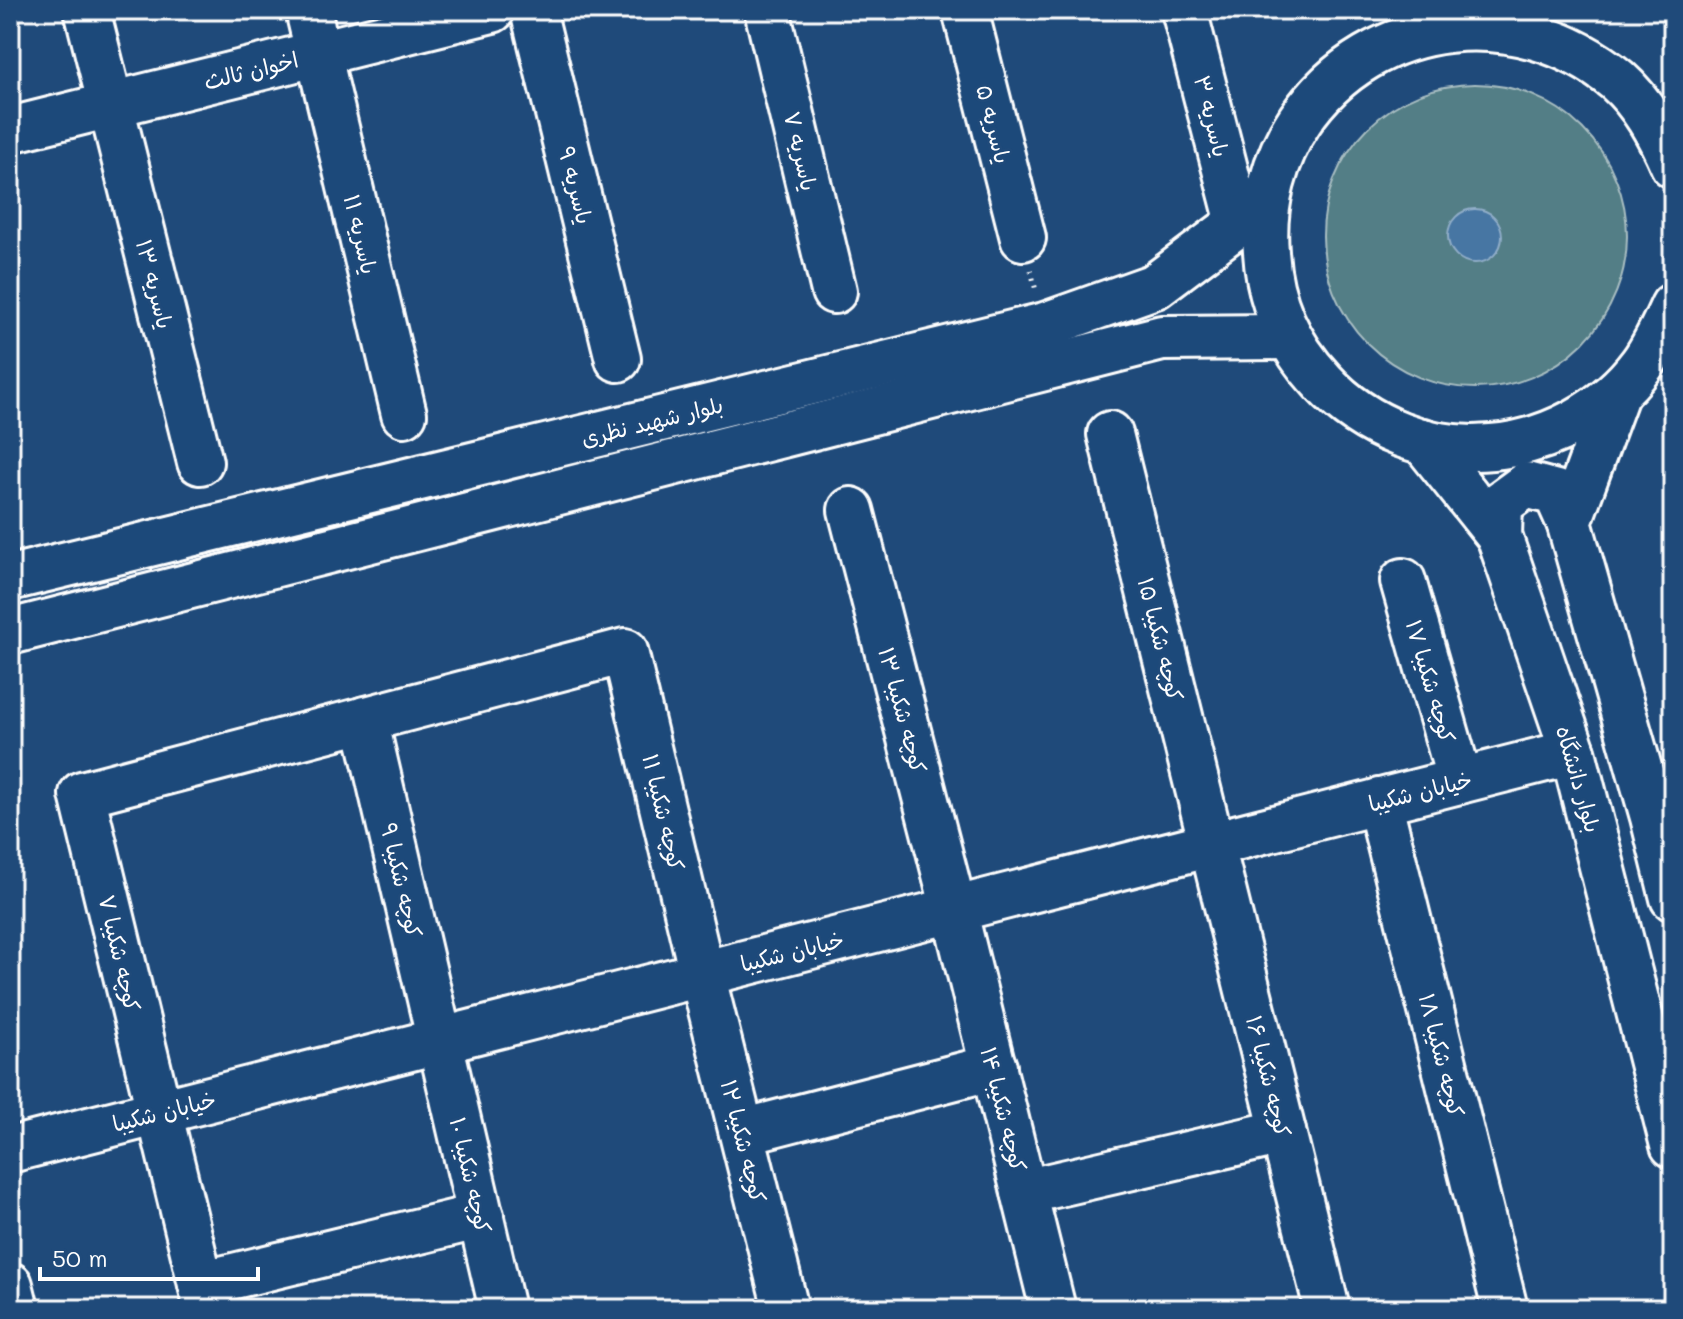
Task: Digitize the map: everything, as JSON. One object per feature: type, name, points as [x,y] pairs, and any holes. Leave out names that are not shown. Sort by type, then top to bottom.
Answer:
[{"type":"street","name":"یاسریه ۱۳","points":[[87,10],[200,462]]},
{"type":"street","name":"یاسریه ۱۱","points":[[308,10],[404,414]]},
{"type":"street","name":"اخوان ثالث","points":[[10,130],[318,53],[435,17],[492,10]]},
{"type":"street","name":"یاسریه ۹","points":[[533,10],[618,359]]},
{"type":"street","name":"یاسریه ۷","points":[[767,10],[834,291]]},
{"type":"street","name":"یاسریه ۵","points":[[965,10],[1023,238]]},
{"type":"street","name":"یاسریه ۳","points":[[1184,10],[1253,212]]},
{"type":"street","points":[[1669,145],[1641,106],[1618,81],[1590,59],[1560,42],[1527,31],[1448,18],[1360,59],[1332,81],[1309,107],[1290,136],[1253,212],[1264,237],[1267,272],[1275,305],[1308,366],[1332,392],[1359,413],[1390,430],[1423,441],[1457,447],[1492,447],[1526,441],[1559,430],[1617,392],[1641,366],[1660,336],[1673,306]]},
{"type":"street","name":"بلوار شهید نظری","points":[[10,578],[1045,325],[1155,286],[1253,212]]},
{"type":"street","name":"بلوار شهید نظری","points":[[10,632],[1162,338],[1290,337]]},
{"type":"street","points":[[1569,522],[1617,392]]},
{"type":"street","name":"کوچه شکیبا ۱۵","points":[[1110,434],[1212,844]]},
{"type":"street","name":"بلوار دانشگاه","points":[[1423,441],[1499,536],[1573,752],[1673,1145]]},
{"type":"street","points":[[1499,536],[1500,504],[1526,485],[1556,493],[1569,522],[1663,814],[1673,898]]},
{"type":"street","name":"کوچه شکیبا ۱۳","points":[[851,510],[954,909]]},
{"type":"street","name":"کوچه شکیبا ۱۷","points":[[1403,581],[1460,781]]},
{"type":"street","name":"کوچه شکیبا ۱۱","points":[[365,719],[625,651],[702,974]]},
{"type":"street","name":"کوچه شکیبا ۷","points":[[204,1297],[82,794],[365,719]]},
{"type":"street","name":"کوچه شکیبا ۹","points":[[365,719],[440,1040]]},
{"type":"street","name":"خیابان شکیبا","points":[[10,1150],[1573,752]]},
{"type":"street","name":"کوچه شکیبا ۱۸","points":[[1379,801],[1493,1306]]},
{"type":"street","name":"کوچه شکیبا ۱۶","points":[[1212,844],[1327,1309]]},
{"type":"street","name":"کوچه شکیبا ۱۴","points":[[954,909],[1053,1309]]},
{"type":"street","name":"کوچه شکیبا ۱۲","points":[[702,974],[786,1309]]},
{"type":"street","name":"کوچه شکیبا ۱۰","points":[[440,1040],[502,1309]]},
{"type":"street","points":[[742,1132],[994,1067]]},
{"type":"street","points":[[1024,1192],[1283,1132]]},
{"type":"street","points":[[204,1297],[481,1216]]},
{"type":"street","points":[[10,1285],[16,1309]]},
{"type":"path","points":[[1023,238],[1045,325]]},
{"type":"green space","points":[[1475,84],[1505,87],[1533,96],[1559,110],[1582,129],[1601,152],[1615,178],[1624,206],[1627,236],[1624,266],[1615,294],[1601,320],[1582,343],[1559,362],[1533,376],[1505,385],[1475,388],[1445,385],[1417,376],[1391,362],[1368,343],[1349,320],[1335,294],[1326,266],[1323,236],[1326,206],[1335,178],[1349,152],[1368,129],[1391,110],[1417,96],[1445,87]]},
{"type":"water","points":[[1475,209],[1494,217],[1502,236],[1494,255],[1475,263],[1456,255],[1448,236],[1456,217]]}]
